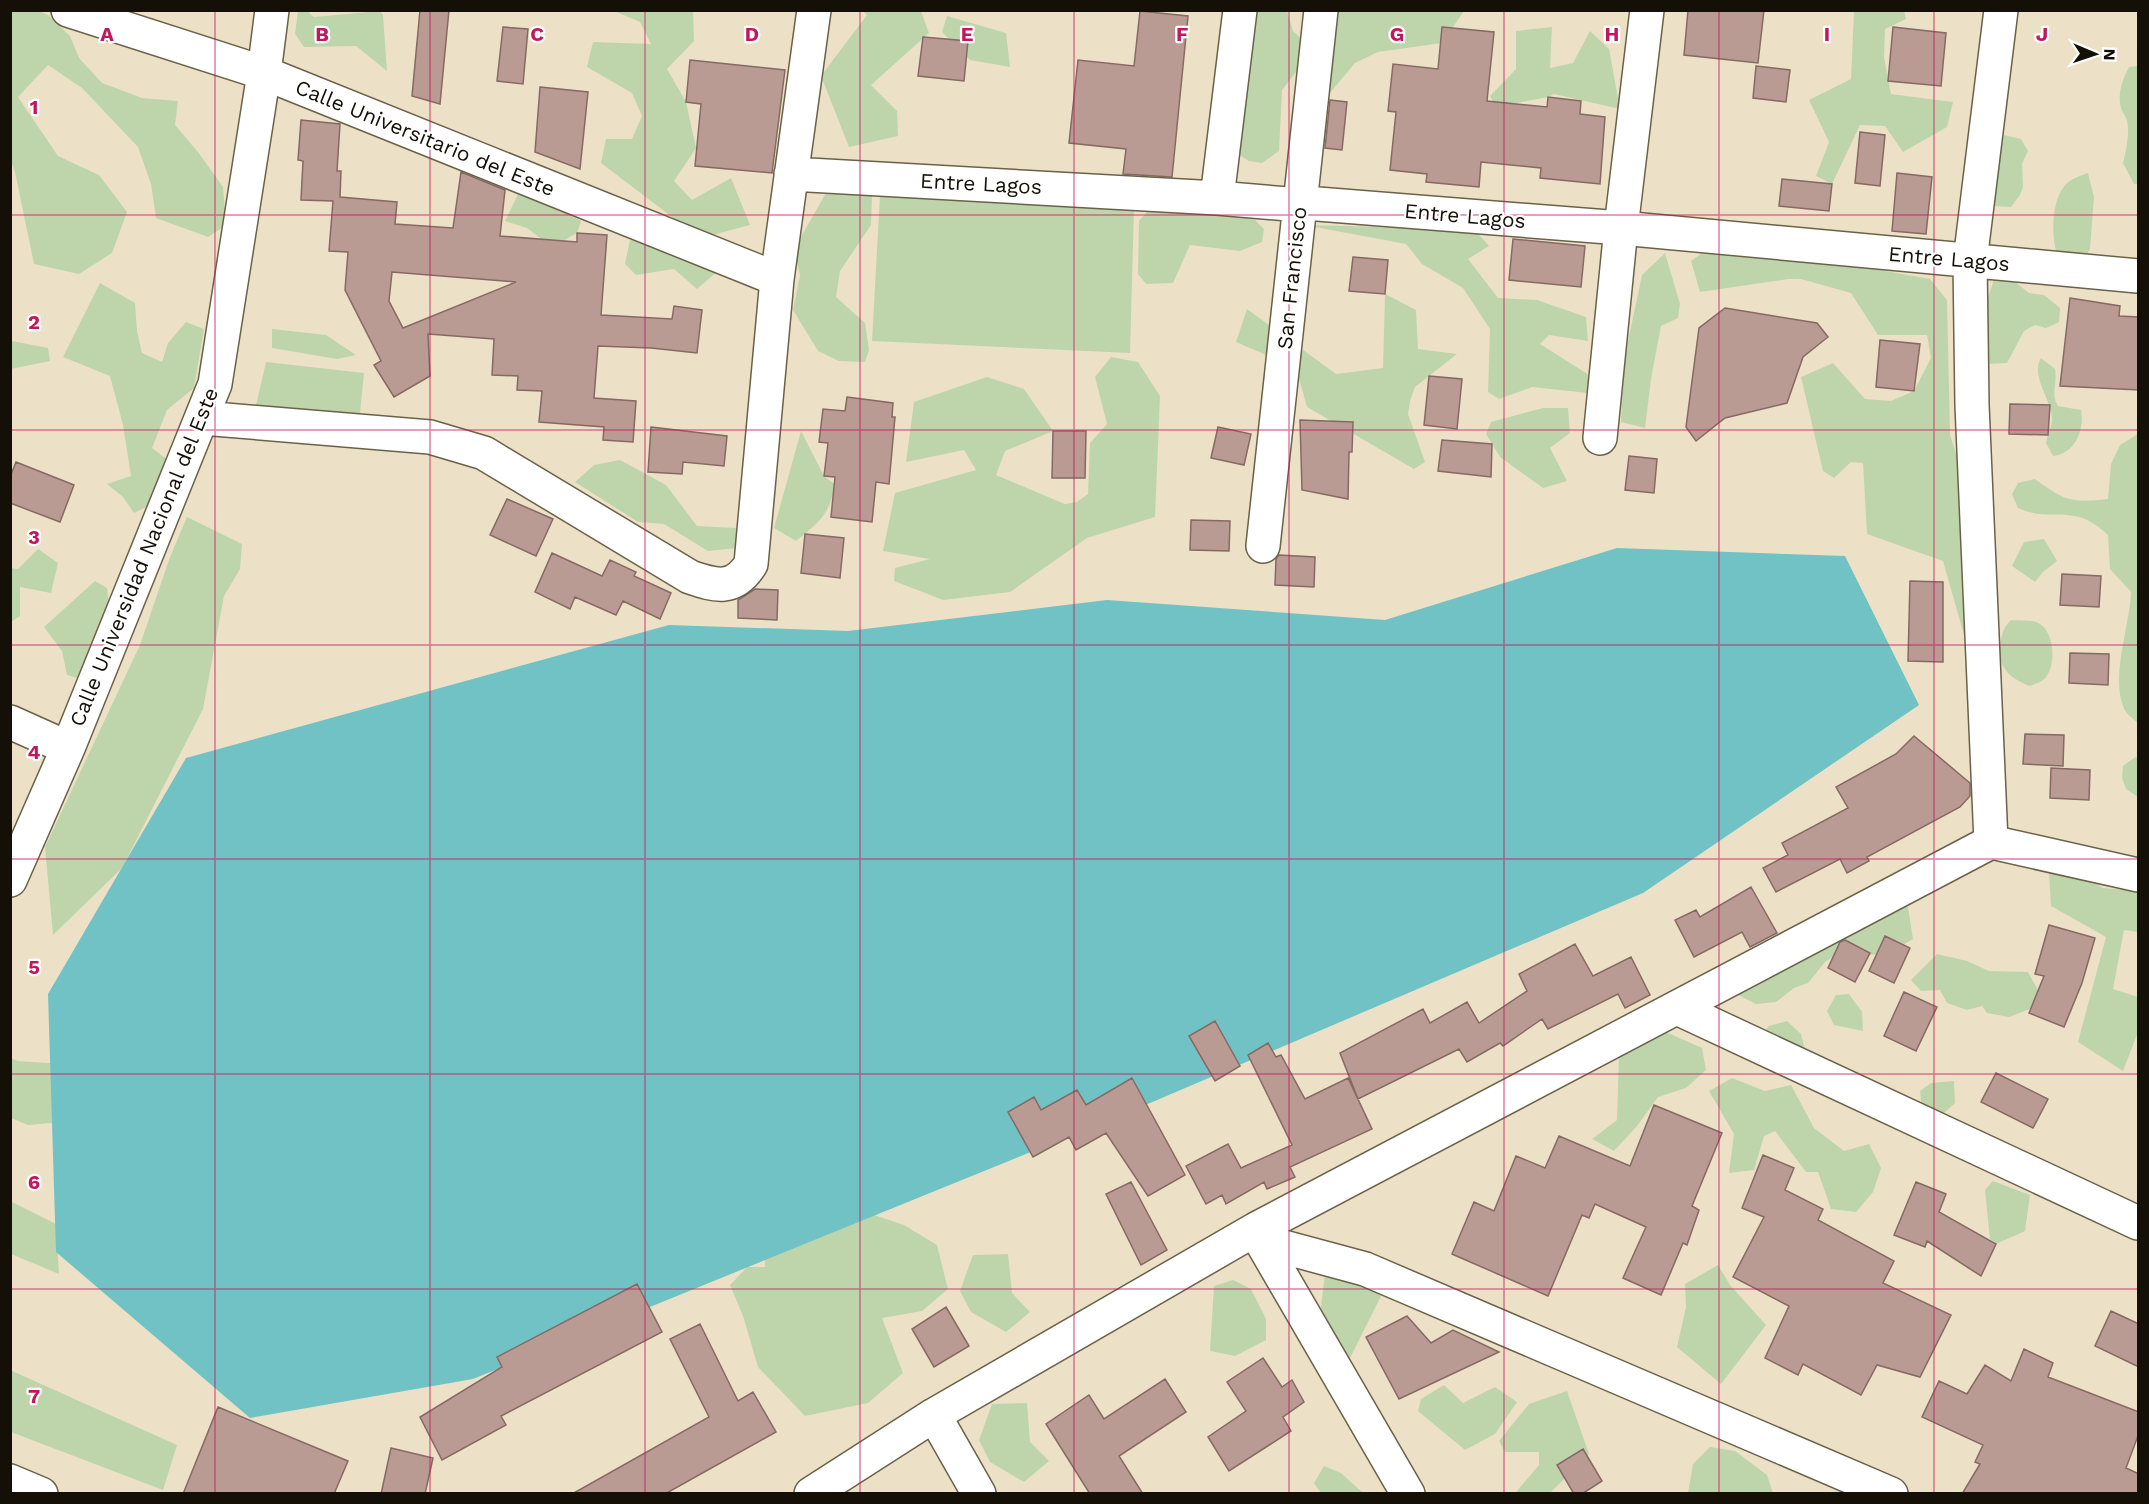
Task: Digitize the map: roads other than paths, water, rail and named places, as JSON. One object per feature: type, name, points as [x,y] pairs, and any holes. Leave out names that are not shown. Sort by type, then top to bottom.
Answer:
[{"type":"street","name":"Calle Universitario del Este","points":[[68,10],[264,73],[777,279]]},
{"type":"street","name":"Calle Universidad Nacional del Este","points":[[10,880],[68,748],[215,384],[272,10]]},
{"type":"street","points":[[202,418],[430,437],[484,453],[690,577],[722,585],[735,580],[746,572],[751,564],[777,279],[814,10]]},
{"type":"street","points":[[1217,198],[1240,10]]},
{"type":"street","name":"San Francisco","points":[[1263,546],[1321,10]]},
{"type":"street","points":[[1600,438],[1621,228],[1647,10]]},
{"type":"street","points":[[1991,843],[1972,405],[1970,261],[2001,10]]},
{"type":"street","name":"Entre Lagos","points":[[791,174],[1217,198],[1300,205],[1305,203],[1621,228],[2139,276]]},
{"type":"street","points":[[10,722],[68,748]]},
{"type":"street","points":[[812,1494],[934,1415],[1258,1235],[1677,1008],[1991,843],[2139,875]]},
{"type":"street","points":[[1677,1008],[2139,1223]]},
{"type":"street","points":[[1258,1235],[1408,1494]]},
{"type":"street","points":[[1258,1235],[1365,1269],[1891,1494]]},
{"type":"street","points":[[934,1415],[979,1494]]},
{"type":"street","points":[[10,1481],[41,1494]]},
{"type":"water","points":[[1617,548],[1845,556],[1919,705],[1643,893],[1129,1112],[473,1379],[250,1418],[56,1252],[48,994],[186,758],[669,625],[848,631],[1107,600],[1385,620]]}]
